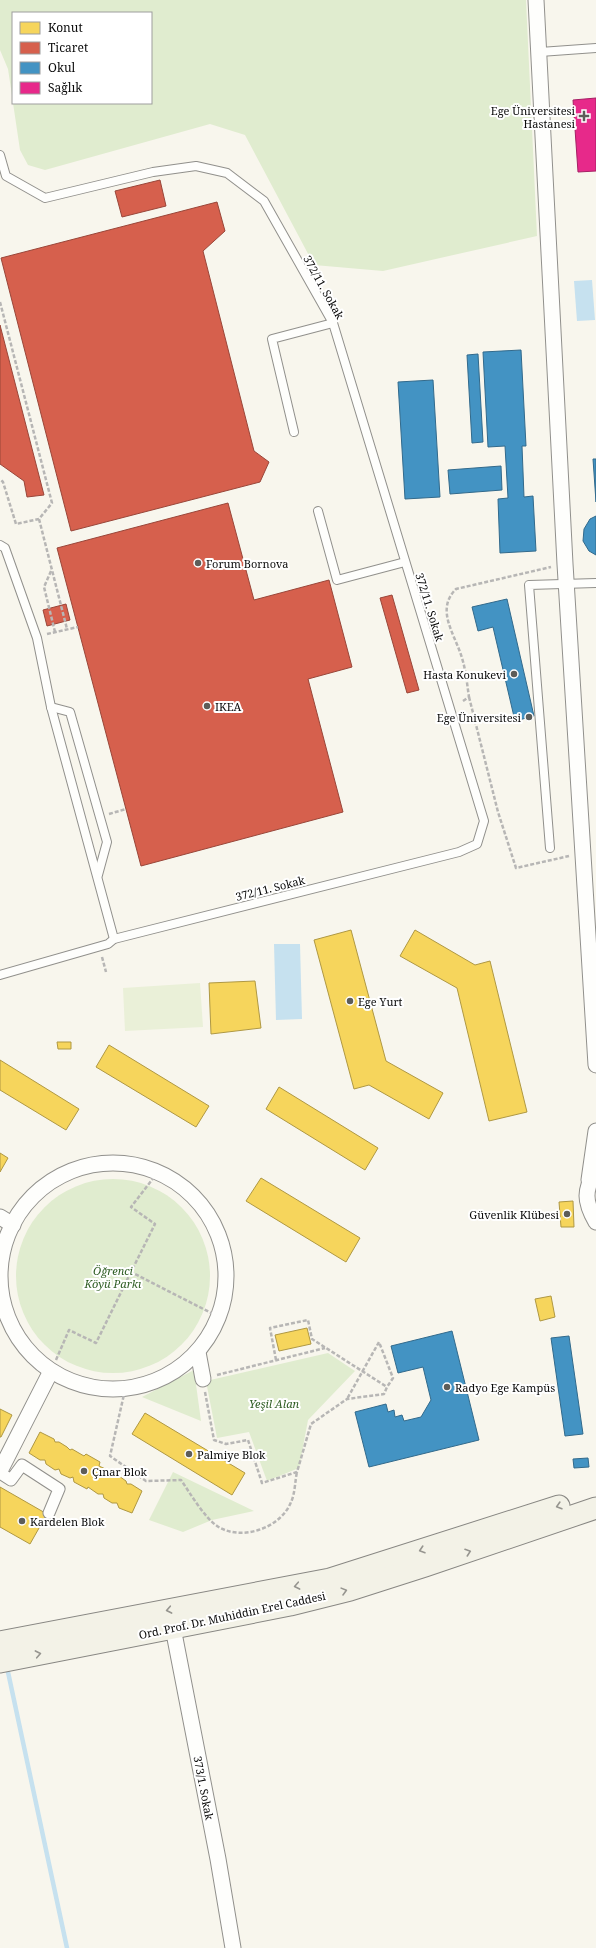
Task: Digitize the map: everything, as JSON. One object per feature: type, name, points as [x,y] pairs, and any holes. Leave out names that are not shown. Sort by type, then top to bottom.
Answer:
[{"type":"main road","name":"Ord. Prof. Dr. Muhiddin Erel Caddesi","points":[[0,1642],[330,1579],[596,1494]]},
{"type":"main road","name":"Ord. Prof. Dr. Muhiddin Erel Caddesi","points":[[0,1662],[290,1605],[350,1590],[596,1508]]},
{"type":"street","points":[[536,0],[540,52],[566,584],[581,853],[596,1065]]},
{"type":"street","points":[[596,1131],[593,1175],[586,1195],[588,1208],[596,1222]]},
{"type":"street","points":[[102,1163],[131,1164],[158,1172],[187,1190],[210,1216],[223,1248],[225,1269],[226,1283],[219,1317],[210,1335],[198,1352],[170,1374],[152,1383],[125,1390],[99,1389],[74,1383],[51,1371],[26,1349],[9,1321],[1,1289],[2,1256],[6,1221],[50,1182],[75,1170],[102,1163]]},
{"type":"street","points":[[198,1352],[202,1378]]},
{"type":"street","points":[[49,1513],[59,1489],[22,1465],[11,1480],[0,1472],[51,1371]]},
{"type":"street","name":"373/1. Sokak","points":[[173,1628],[218,1858],[232,1948]]},
{"type":"lane","points":[[540,52],[596,48]]},
{"type":"lane","name":"372/11. Sokak","points":[[0,155],[6,176],[45,198],[153,172],[196,166],[227,173],[264,201],[333,323],[484,821],[477,844],[459,852],[114,939],[108,944],[99,947],[0,975]]},
{"type":"lane","points":[[294,432],[272,339],[333,323]]},
{"type":"lane","points":[[318,511],[337,580],[405,562]]},
{"type":"lane","points":[[0,544],[5,548],[37,638],[51,707],[98,875],[114,939]]},
{"type":"lane","points":[[550,848],[529,585],[596,583]]},
{"type":"lane","points":[[51,707],[70,712],[107,842],[98,875]]},
{"type":"path","points":[[0,302],[52,503],[39,519],[16,524],[3,482],[0,479]]},
{"type":"path","points":[[39,519],[67,629]]},
{"type":"path","points":[[565,564],[456,589],[448,597],[446,613],[465,668],[470,697],[498,812],[516,868],[581,853]]},
{"type":"path","points":[[52,571],[44,587],[55,632]]},
{"type":"path","points":[[43,635],[78,627]]},
{"type":"path","points":[[463,701],[470,697]]},
{"type":"path","points":[[107,814],[126,810]]},
{"type":"path","points":[[99,947],[106,972]]},
{"type":"path","points":[[51,1371],[69,1330],[96,1343],[155,1224],[131,1207],[158,1172]]},
{"type":"path","points":[[131,1272],[219,1317]]},
{"type":"path","points":[[276,1360],[270,1328],[308,1320],[312,1339],[387,1387]]},
{"type":"path","points":[[125,1390],[110,1456],[146,1481],[180,1480],[200,1507],[217,1526],[236,1532],[247,1533],[272,1524],[291,1503],[297,1472],[311,1424],[347,1399],[379,1342],[393,1378],[384,1394],[347,1399]]},
{"type":"path","points":[[297,1472],[262,1483],[248,1440],[226,1444],[214,1440],[202,1378],[325,1348]]},
{"type":"green space","points":[[0,0],[526,0],[537,236],[383,271],[314,265],[245,135],[210,124],[45,170],[28,165],[20,150],[13,104],[152,104],[152,12],[12,12],[12,95],[8,69],[0,50]]},
{"type":"green space","points":[[200,983],[203,1027],[125,1031],[123,988]]},
{"type":"green space","name":"Öğrenci Köyü Parkı","points":[[103,1179],[123,1179],[141,1183],[159,1190],[182,1207],[194,1222],[203,1239],[210,1266],[210,1286],[203,1313],[194,1330],[182,1345],[167,1357],[150,1366],[123,1373],[103,1373],[85,1369],[67,1362],[51,1351],[38,1338],[27,1322],[20,1304],[16,1286],[16,1266],[20,1248],[27,1230],[38,1214],[51,1201],[67,1190],[85,1183]]},
{"type":"green space","name":"Yeşil Alan","points":[[328,1353],[355,1371],[308,1420],[299,1468],[267,1481],[249,1432],[217,1438],[206,1381]]},
{"type":"green space","points":[[194,1370],[201,1421],[142,1397]]},
{"type":"green space","points":[[173,1472],[254,1511],[212,1520],[183,1532],[149,1520]]},
{"type":"water","points":[[592,280],[595,320],[577,321],[574,281]]},
{"type":"water","points":[[274,944],[300,944],[302,1019],[276,1020]]},
{"type":"building: Konut","name":"Ege Yurt","points":[[351,930],[386,1061],[443,1093],[429,1119],[369,1085],[354,1089],[314,940]]},
{"type":"building: Konut","name":"Ege Yurt","points":[[415,930],[475,965],[490,961],[527,1112],[489,1121],[457,988],[400,956]]},
{"type":"building: Konut","points":[[255,981],[261,1028],[211,1034],[209,983]]},
{"type":"building: Konut","points":[[57,1042],[71,1042],[71,1049],[58,1049]]},
{"type":"building: Konut","points":[[109,1045],[209,1106],[196,1127],[96,1067]]},
{"type":"building: Konut","points":[[0,1060],[79,1109],[66,1130],[0,1090]]},
{"type":"building: Konut","points":[[279,1087],[378,1148],[365,1170],[266,1109]]},
{"type":"building: Konut","points":[[0,1153],[8,1158],[0,1172]]},
{"type":"building: Konut","points":[[261,1178],[360,1238],[346,1262],[246,1201]]},
{"type":"building: Konut","name":"Güvenlik Klübesi","points":[[573,1201],[574,1227],[561,1227],[559,1202]]},
{"type":"building: Konut","points":[[551,1296],[555,1317],[540,1321],[535,1299]]},
{"type":"building: Konut","points":[[307,1328],[311,1344],[279,1351],[275,1335]]},
{"type":"building: Konut","points":[[0,1409],[12,1415],[1,1437],[0,1437]]},
{"type":"building: Konut","name":"Palmiye Blok","points":[[145,1413],[245,1473],[232,1495],[132,1434]]},
{"type":"building: Konut","name":"Çınar Blok","points":[[40,1432],[54,1439],[55,1442],[59,1442],[70,1450],[72,1449],[84,1456],[86,1454],[100,1462],[99,1466],[112,1472],[112,1476],[116,1474],[126,1481],[127,1484],[131,1484],[142,1491],[132,1513],[119,1508],[117,1503],[112,1503],[104,1498],[103,1494],[98,1494],[88,1487],[87,1489],[74,1482],[73,1477],[70,1478],[61,1474],[59,1469],[55,1470],[46,1464],[45,1460],[40,1460],[29,1453]]},
{"type":"building: Konut","name":"Kardelen Blok","points":[[0,1487],[47,1514],[30,1544],[0,1527]]},
{"type":"building: Ticaret","points":[[160,180],[166,206],[122,217],[115,191]]},
{"type":"building: Ticaret","points":[[217,202],[225,231],[203,251],[254,451],[269,462],[260,482],[71,531],[1,258]]},
{"type":"building: Ticaret","points":[[0,325],[44,495],[27,497],[24,481],[0,464]]},
{"type":"building: Ticaret","name":"IKEA","points":[[228,503],[254,600],[329,580],[352,667],[308,679],[343,812],[141,866],[57,548]]},
{"type":"building: Ticaret","points":[[392,595],[419,690],[407,693],[380,598]]},
{"type":"building: Ticaret","points":[[66,604],[70,620],[47,626],[43,610]]},
{"type":"building: Okul","points":[[521,350],[526,446],[522,446],[524,497],[533,496],[536,551],[500,553],[498,499],[508,498],[505,446],[488,447],[483,352]]},
{"type":"building: Okul","points":[[478,354],[483,442],[472,443],[467,355]]},
{"type":"building: Okul","points":[[433,380],[440,497],[405,499],[398,382]]},
{"type":"building: Okul","points":[[593,459],[596,459],[596,502]]},
{"type":"building: Okul","points":[[501,466],[502,490],[450,494],[448,470]]},
{"type":"building: Okul","points":[[596,516],[596,555],[589,551],[583,541],[584,529],[590,519]]},
{"type":"building: Okul","name":"Hasta Konukevi","points":[[507,599],[534,716],[515,721],[493,627],[478,631],[472,607]]},
{"type":"building: Okul","name":"Radyo Ege Kampüs","points":[[452,1331],[479,1440],[369,1467],[355,1412],[386,1404],[388,1412],[394,1410],[395,1417],[402,1415],[404,1421],[421,1417],[431,1400],[423,1367],[398,1373],[391,1346]]},
{"type":"building: Okul","points":[[569,1336],[583,1434],[565,1436],[551,1338]]},
{"type":"building: Okul","points":[[588,1458],[589,1467],[574,1468],[573,1459]]},
{"type":"building: Sağlık","points":[[596,98],[596,171],[578,172],[573,100]]},
{"type":"waterway","points":[[8,1672],[67,1948]]},
{"type":"place","name":"Ege Üniversitesi Hastanesi","points":[[584,116]]},
{"type":"place","name":"Forum Bornova","points":[[198,563]]},
{"type":"place","name":"Hasta Konukevi","points":[[514,674]]},
{"type":"place","name":"IKEA","points":[[207,706]]},
{"type":"place","name":"Ege Üniversitesi","points":[[529,717]]},
{"type":"place","name":"Ege Yurt","points":[[350,1001]]},
{"type":"place","name":"Güvenlik Klübesi","points":[[567,1214]]},
{"type":"place","name":"Radyo Ege Kampüs","points":[[447,1387]]},
{"type":"place","name":"Palmiye Blok","points":[[189,1454]]},
{"type":"place","name":"Çınar Blok","points":[[84,1471]]},
{"type":"place","name":"Kardelen Blok","points":[[22,1521]]}]
